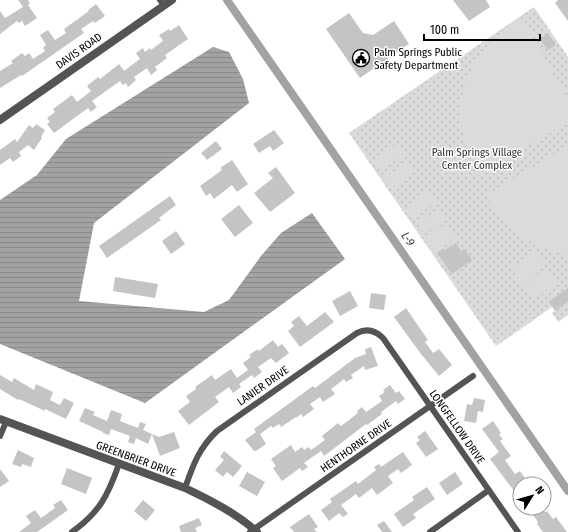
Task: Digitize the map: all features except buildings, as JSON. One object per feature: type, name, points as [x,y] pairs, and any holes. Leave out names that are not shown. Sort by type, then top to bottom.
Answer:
[{"type":"street","name":"DAVIS ROAD","points":[[0,120],[162,3],[172,0]]},
{"type":"street","name":"LANIER DRIVE","points":[[185,488],[196,459],[202,448],[217,431],[357,332],[368,330],[379,334]]},
{"type":"street","name":"LONGFELLOW DRIVE","points":[[379,334],[518,532]]},
{"type":"street","name":"HENTHORNE DRIVE","points":[[254,531],[473,376]]},
{"type":"street","name":"GREENBRIER DRIVE","points":[[3,421],[185,488],[231,512],[254,531]]},
{"type":"street","points":[[0,436],[3,421]]},
{"type":"street","points":[[72,532],[89,519],[101,505],[110,488],[119,464]]},
{"type":"street","points":[[430,532],[489,490]]},
{"type":"green space","name":"Palm Springs Village Center Complex","points":[[534,7],[568,57],[568,296],[496,346],[349,133]]},
{"type":"green space","points":[[521,17],[568,99],[568,122],[478,176],[463,136],[461,117],[465,83],[472,67],[481,53],[506,28]]},
{"type":"green space","points":[[396,145],[403,155],[381,171],[374,160]]},
{"type":"green space","points":[[568,146],[568,255],[542,248],[520,235],[501,217],[486,195]]},
{"type":"green space","points":[[408,162],[415,172],[392,188],[385,177]]},
{"type":"green space","points":[[428,191],[436,202],[413,217],[406,207]]},
{"type":"green space","points":[[439,208],[447,218],[424,234],[417,223]]},
{"type":"green space","points":[[446,224],[456,238],[434,253],[424,239]]},
{"type":"green space","points":[[535,251],[545,266],[521,283],[511,268]]},
{"type":"green space","points":[[547,268],[557,283],[533,300],[523,286]]},
{"type":"green space","points":[[568,302],[568,315],[558,322],[552,313]]},
{"type":"shaded area","points":[[213,47],[229,52],[243,79],[249,103],[94,223],[79,301],[204,312],[229,300],[261,256],[281,233],[312,213],[345,259],[145,403],[0,344],[0,200],[37,175],[66,139]]},
{"type":"waterway","name":"L-9","points":[[227,0],[568,491]]},
{"type":"place","name":"Palm Springs Public Safety Department","points":[[361,58]]}]
